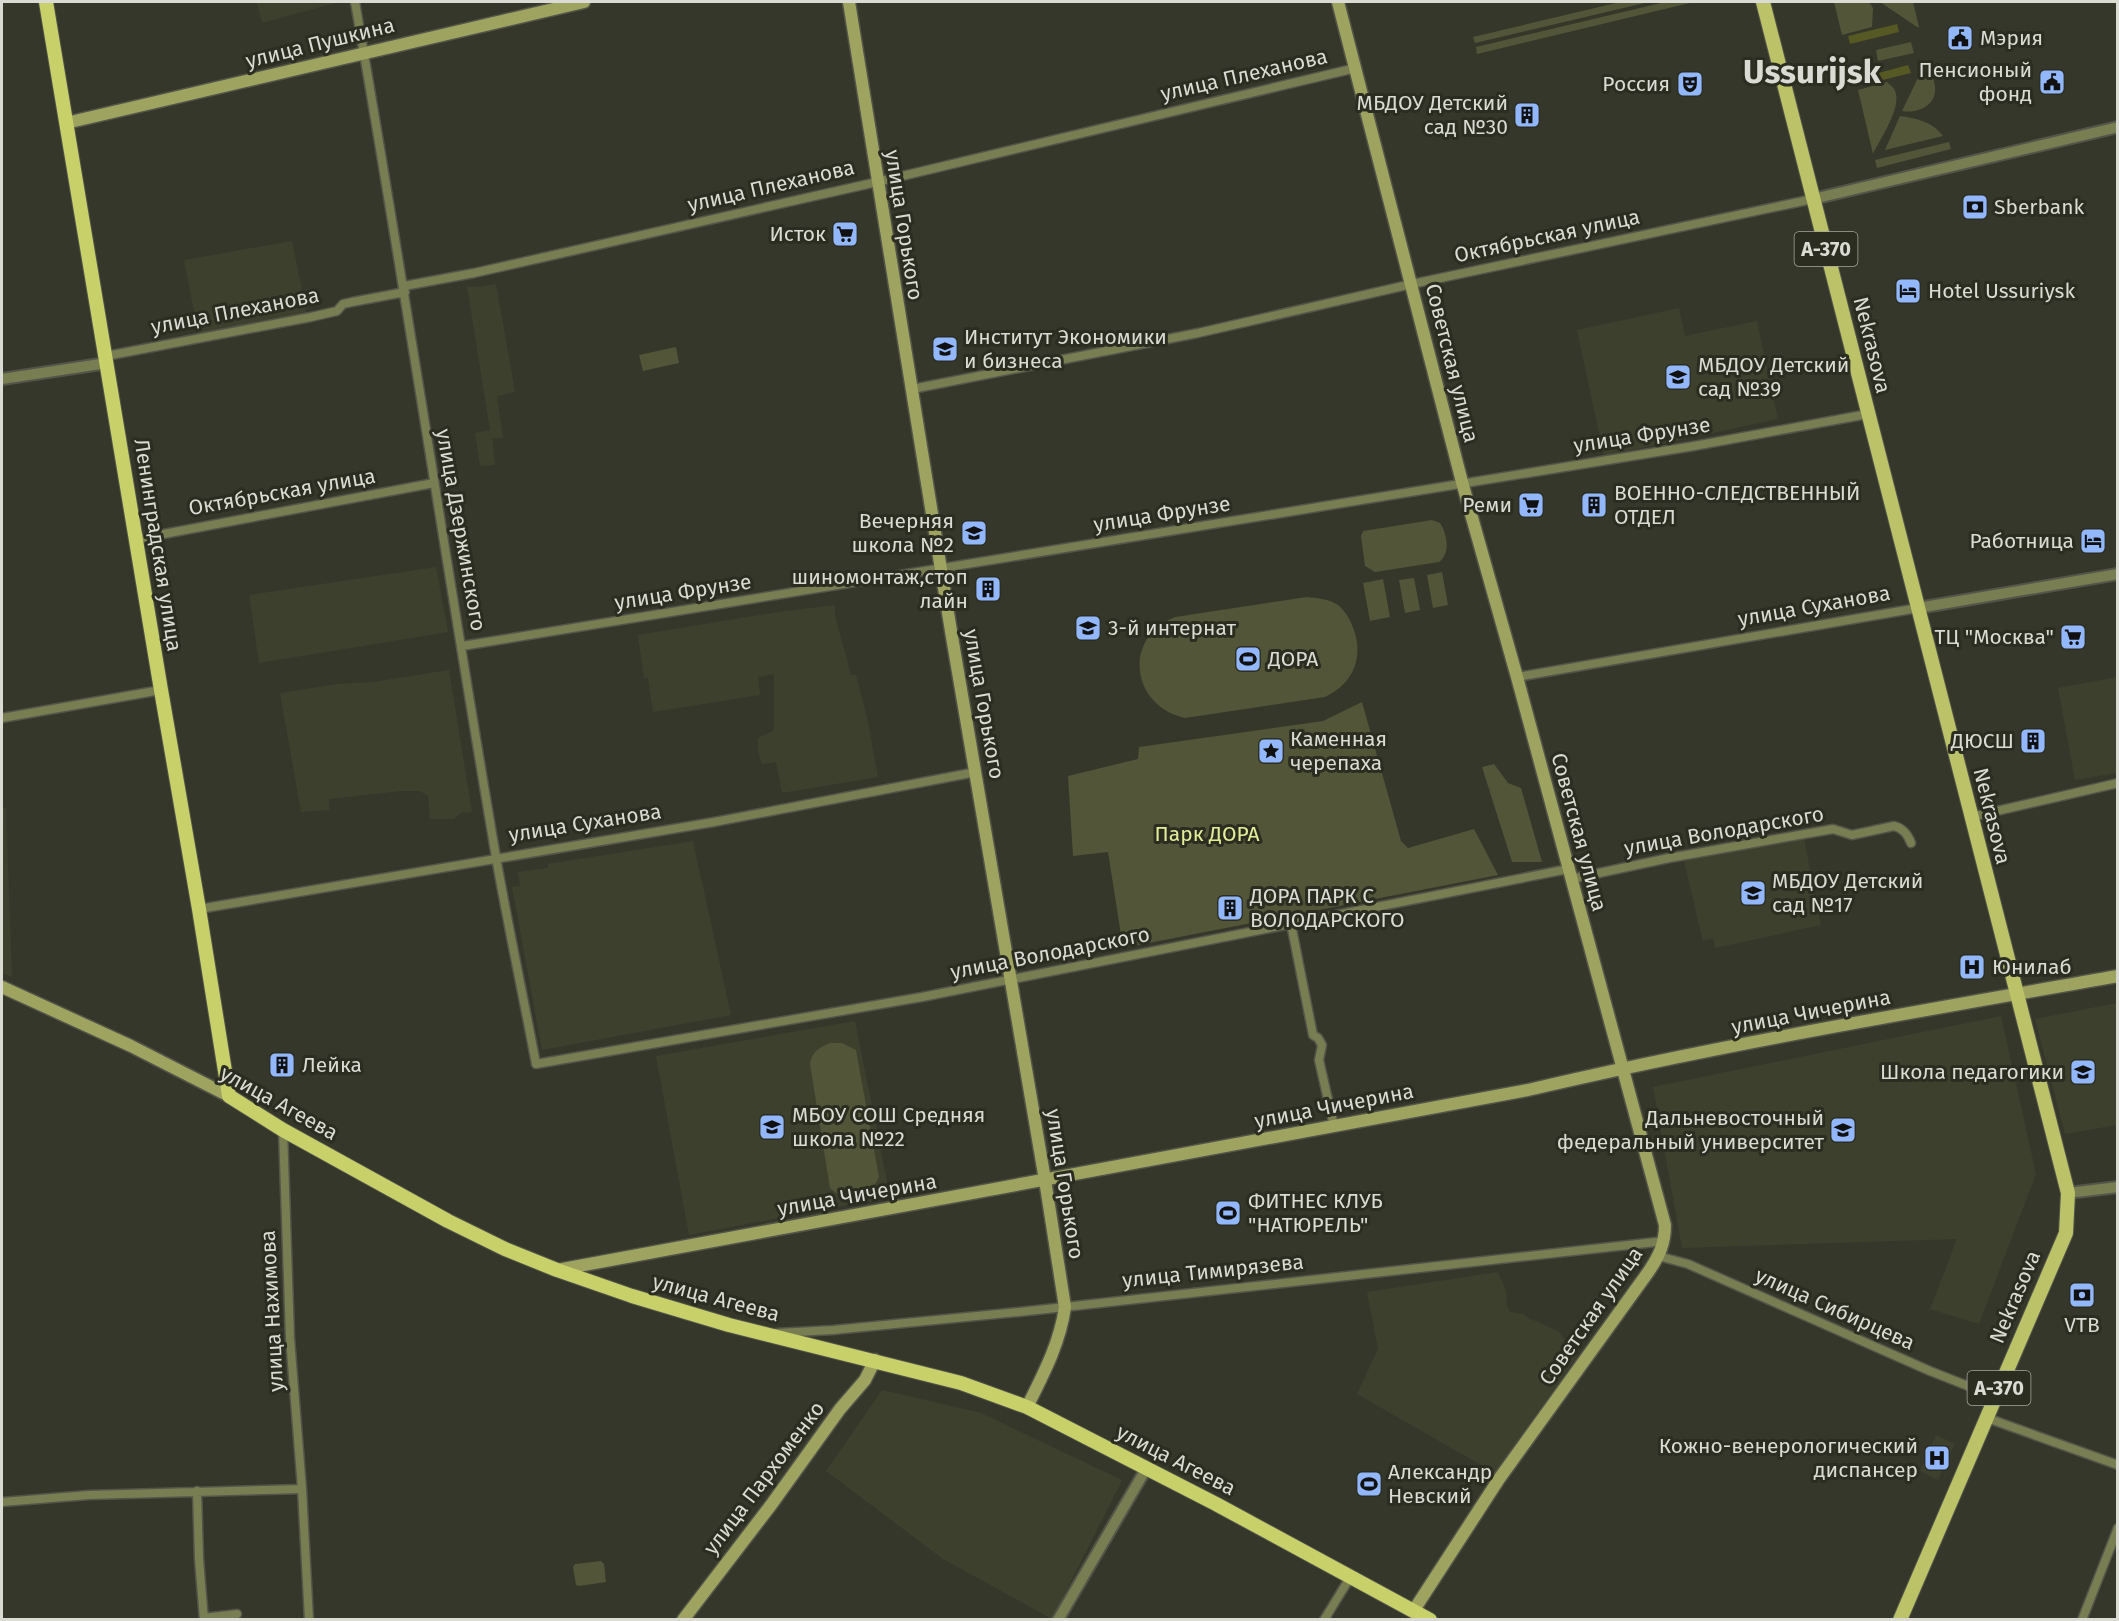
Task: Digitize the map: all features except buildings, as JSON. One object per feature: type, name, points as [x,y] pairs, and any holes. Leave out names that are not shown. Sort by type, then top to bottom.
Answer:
[{"type":"highway","name":"Ленинградская улица","points":[[46,2],[229,1096]]},
{"type":"highway","name":"улица Агеева","points":[[229,1096],[283,1130],[448,1221],[505,1249],[557,1270],[632,1296],[764,1333],[961,1383],[1027,1407],[1351,1576],[1430,1620]]},
{"type":"main road","name":"улица Пушкина","points":[[66,123],[584,2]]},
{"type":"main road","name":"улица Горького","points":[[849,2],[941,567],[1046,1180],[1065,1307],[1052,1355],[1027,1407]]},
{"type":"main road","name":"Советская улица","points":[[1338,2],[1462,482],[1665,1225],[1665,1241],[1659,1256],[1499,1479],[1414,1610]]},
{"type":"main road","name":"Nekrasova","points":[[1763,2],[2068,1193],[2066,1233],[1900,1620]]},
{"type":"main road","name":"улица Чичерина","points":[[557,1270],[1528,1090],[1886,1016],[2118,976]]},
{"type":"main road","name":"улица Агеева","points":[[2,987],[118,1040],[229,1096]]},
{"type":"main road","name":"улица Пархоменко","points":[[682,1620],[771,1505],[840,1409],[865,1380],[875,1360]]},
{"type":"street","name":"улица Дзержинского","points":[[356,2],[496,858],[536,1064]]},
{"type":"street","name":"улица Плеханова","points":[[2,379],[106,360],[311,317],[337,311],[343,304],[404,289],[877,182],[1356,68]]},
{"type":"street","name":"Октябрьская улица","points":[[912,389],[1197,333],[1412,284],[1813,199],[2118,127]]},
{"type":"street","name":"улица Фрунзе","points":[[462,646],[1613,458],[1868,414]]},
{"type":"street","name":"Октябрьская улица","points":[[137,539],[434,483]]},
{"type":"street","name":"улица Суханова","points":[[1517,677],[2118,574]]},
{"type":"street","points":[[2,718],[160,690]]},
{"type":"street","name":"улица Суханова","points":[[199,909],[714,822],[976,772]]},
{"type":"street","points":[[1971,817],[2118,783]]},
{"type":"street","name":"улица Володарского","points":[[536,1064],[922,997],[1291,924],[1833,829],[1852,835],[1894,826],[1900,828],[1909,837],[1911,843]]},
{"type":"street","points":[[1291,924],[1313,1035],[1322,1045],[1319,1060],[1334,1126]]},
{"type":"street","name":"улица Нахимова","points":[[283,1130],[291,1338],[309,1620]]},
{"type":"street","points":[[2068,1193],[2118,1186]]},
{"type":"street","name":"улица Тимирязева","points":[[764,1333],[833,1330],[1065,1307],[1665,1241]]},
{"type":"street","name":"улица Сибирцева","points":[[1659,1256],[1688,1264],[1930,1371],[1996,1397]]},
{"type":"street","points":[[1987,1419],[2118,1465]]},
{"type":"street","points":[[1058,1620],[1146,1468]]},
{"type":"street","points":[[2,1502],[89,1495],[302,1489]]},
{"type":"street","points":[[197,1491],[204,1618],[237,1614]]},
{"type":"street","points":[[2082,1620],[2118,1528]]},
{"type":"street","points":[[1324,1620],[1351,1576]]},
{"type":"shaded area","points":[[257,2],[339,2],[262,23]]},
{"type":"shaded area","points":[[1897,24],[1899,32],[1850,44],[1848,36]]},
{"type":"shaded area","points":[[1908,65],[1911,73],[1862,85],[1860,78]]},
{"type":"shaded area","points":[[292,241],[307,315],[199,337],[184,260]]},
{"type":"shaded area","points":[[496,284],[515,392],[497,396],[503,438],[492,438],[495,465],[480,466],[475,433],[490,430],[467,286],[479,287]]},
{"type":"shaded area","name":"МБДОУ Детский сад №39","points":[[1679,308],[1685,336],[1757,321],[1778,419],[1604,456],[1577,330]]},
{"type":"shaded area","points":[[436,567],[448,632],[259,663],[249,595]]},
{"type":"shaded area","points":[[835,605],[835,616],[851,675],[856,675],[867,717],[878,777],[782,793],[776,762],[762,764],[758,752],[758,738],[774,730],[774,674],[758,677],[760,695],[653,712],[648,678],[644,678],[638,635]]},
{"type":"shaded area","points":[[449,670],[472,812],[461,813],[454,819],[430,819],[428,796],[420,791],[401,791],[329,799],[329,810],[301,812],[280,693]]},
{"type":"shaded area","points":[[2117,677],[2117,773],[2075,780],[2058,688]]},
{"type":"shaded area","points":[[2,807],[6,808],[12,977],[2,973]]},
{"type":"shaded area","name":"МБДОУ Детский сад №17","points":[[1804,839],[1821,925],[1715,948],[1713,938],[1703,941],[1684,861]]},
{"type":"shaded area","points":[[693,841],[731,1015],[542,1050],[512,887],[520,886],[518,872],[548,868],[548,864]]},
{"type":"shaded area","name":"Школа педагогики","points":[[2117,1003],[2117,1125],[2065,1134],[2035,1019]]},
{"type":"shaded area","name":"Дальневосточный федеральный университет","points":[[2001,1016],[2036,1174],[1979,1324],[1930,1309],[1957,1239],[1682,1248],[1653,1087]]},
{"type":"shaded area","name":"МБОУ СОШ Средняя школа №22","points":[[855,1021],[890,1197],[689,1235],[656,1056]]},
{"type":"shaded area","points":[[1498,1272],[1506,1291],[1507,1306],[1510,1312],[1523,1314],[1558,1331],[1578,1355],[1495,1473],[1357,1394],[1378,1349],[1367,1292]]},
{"type":"shaded area","points":[[882,1390],[981,1413],[1122,1480],[1052,1619],[943,1559],[826,1471]]},
{"type":"shaded area","name":"Кожно-венерологический диспансер","points":[[1936,1435],[1955,1444],[1938,1480],[1920,1471]]},
{"type":"green space","points":[[1620,2],[1649,2],[1475,43],[1473,37]]},
{"type":"green space","points":[[1665,2],[1694,2],[1477,54],[1476,47]]},
{"type":"green space","points":[[1834,2],[1869,2],[1873,8],[1872,27],[1842,35]]},
{"type":"green space","points":[[1880,2],[1913,2],[1919,27],[1917,27]]},
{"type":"green space","points":[[1911,42],[1914,53],[1878,61],[1876,50]]},
{"type":"green space","points":[[1927,59],[1935,87],[1933,99],[1920,110],[1902,111]]},
{"type":"green space","points":[[1887,82],[1894,89],[1896,104],[1890,122],[1873,154],[1858,90]]},
{"type":"green space","points":[[1900,116],[1924,121],[1943,136],[1885,150]]},
{"type":"green space","points":[[1949,142],[1951,149],[1877,168],[1875,160]]},
{"type":"green space","points":[[676,347],[679,363],[643,371],[639,355]]},
{"type":"green space","points":[[1432,520],[1440,523],[1446,538],[1445,554],[1439,562],[1375,572],[1365,566],[1361,536],[1363,531]]},
{"type":"green space","points":[[1442,572],[1448,605],[1433,608],[1427,575]]},
{"type":"green space","points":[[1414,578],[1420,610],[1405,613],[1399,580]]},
{"type":"green space","points":[[1383,579],[1390,617],[1370,621],[1363,583]]},
{"type":"green space","name":"ДОРА","points":[[1307,597],[1327,600],[1341,608],[1352,625],[1357,643],[1353,671],[1342,686],[1325,697],[1185,718],[1167,711],[1153,700],[1144,686],[1140,671],[1141,655],[1147,640],[1158,627],[1175,617]]},
{"type":"green space","name":"Парк ДОРА","points":[[1362,702],[1401,841],[1408,848],[1474,829],[1498,875],[1123,948],[1108,852],[1073,856],[1068,776],[1138,759],[1139,747],[1323,721]]},
{"type":"green space","points":[[1494,764],[1508,783],[1521,788],[1542,862],[1512,862],[1482,767]]},
{"type":"green space","points":[[830,1043],[842,1043],[856,1050],[879,1177],[870,1189],[858,1196],[843,1196],[830,1188],[810,1064],[817,1050]]},
{"type":"green space","points":[[601,1561],[604,1564],[606,1582],[576,1585],[573,1567],[575,1564]]},
{"type":"place","name":"Мэрия","points":[[1960,38]]},
{"type":"place","name":"Пенсионый фонд","points":[[2052,82]]},
{"type":"place","name":"Россия","points":[[1690,84]]},
{"type":"place","name":"МБДОУ Детский сад №30","points":[[1527,115]]},
{"type":"place","name":"Sberbank","points":[[1975,207]]},
{"type":"place","name":"Исток","points":[[845,234]]},
{"type":"place","name":"Hotel Ussuriysk","points":[[1908,291]]},
{"type":"place","name":"Институт Экономики и бизнеса","points":[[945,349]]},
{"type":"place","name":"МБДОУ Детский сад №39","points":[[1678,377]]},
{"type":"place","name":"Реми","points":[[1531,505]]},
{"type":"place","name":"ВОЕННО-СЛЕДСТВЕННЫЙ ОТДЕЛ","points":[[1594,505]]},
{"type":"place","name":"Вечерняя школа №2","points":[[974,533]]},
{"type":"place","name":"Работница","points":[[2093,541]]},
{"type":"place","name":"шиномонтаж,стоп лайн","points":[[988,589]]},
{"type":"place","name":"3-й интернат","points":[[1088,628]]},
{"type":"place","name":"ТЦ \"Москва\"","points":[[2073,637]]},
{"type":"place","name":"ДОРА","points":[[1248,659]]},
{"type":"place","name":"ДЮСШ","points":[[2033,741]]},
{"type":"place","name":"Каменная черепаха","points":[[1271,751]]},
{"type":"place","name":"МБДОУ Детский сад №17","points":[[1753,893]]},
{"type":"place","name":"ДОРА ПАРК С ВОЛОДАРСКОГО","points":[[1230,908]]},
{"type":"place","name":"Юнилаб","points":[[1972,967]]},
{"type":"place","name":"Лейка","points":[[282,1065]]},
{"type":"place","name":"Школа педагогики","points":[[2083,1072]]},
{"type":"place","name":"МБОУ СОШ Средняя школа №22","points":[[772,1127]]},
{"type":"place","name":"Дальневосточный федеральный университет","points":[[1843,1130]]},
{"type":"place","name":"ФИТНЕС КЛУБ \"НАТЮРЕЛЬ\"","points":[[1228,1213]]},
{"type":"place","name":"VTB","points":[[2082,1295]]},
{"type":"place","name":"Кожно-венерологический диспансер","points":[[1937,1458]]},
{"type":"place","name":"Александр Невский","points":[[1369,1484]]},
{"type":"district","name":"Ussurijsk","points":[[1812,71]]}]
